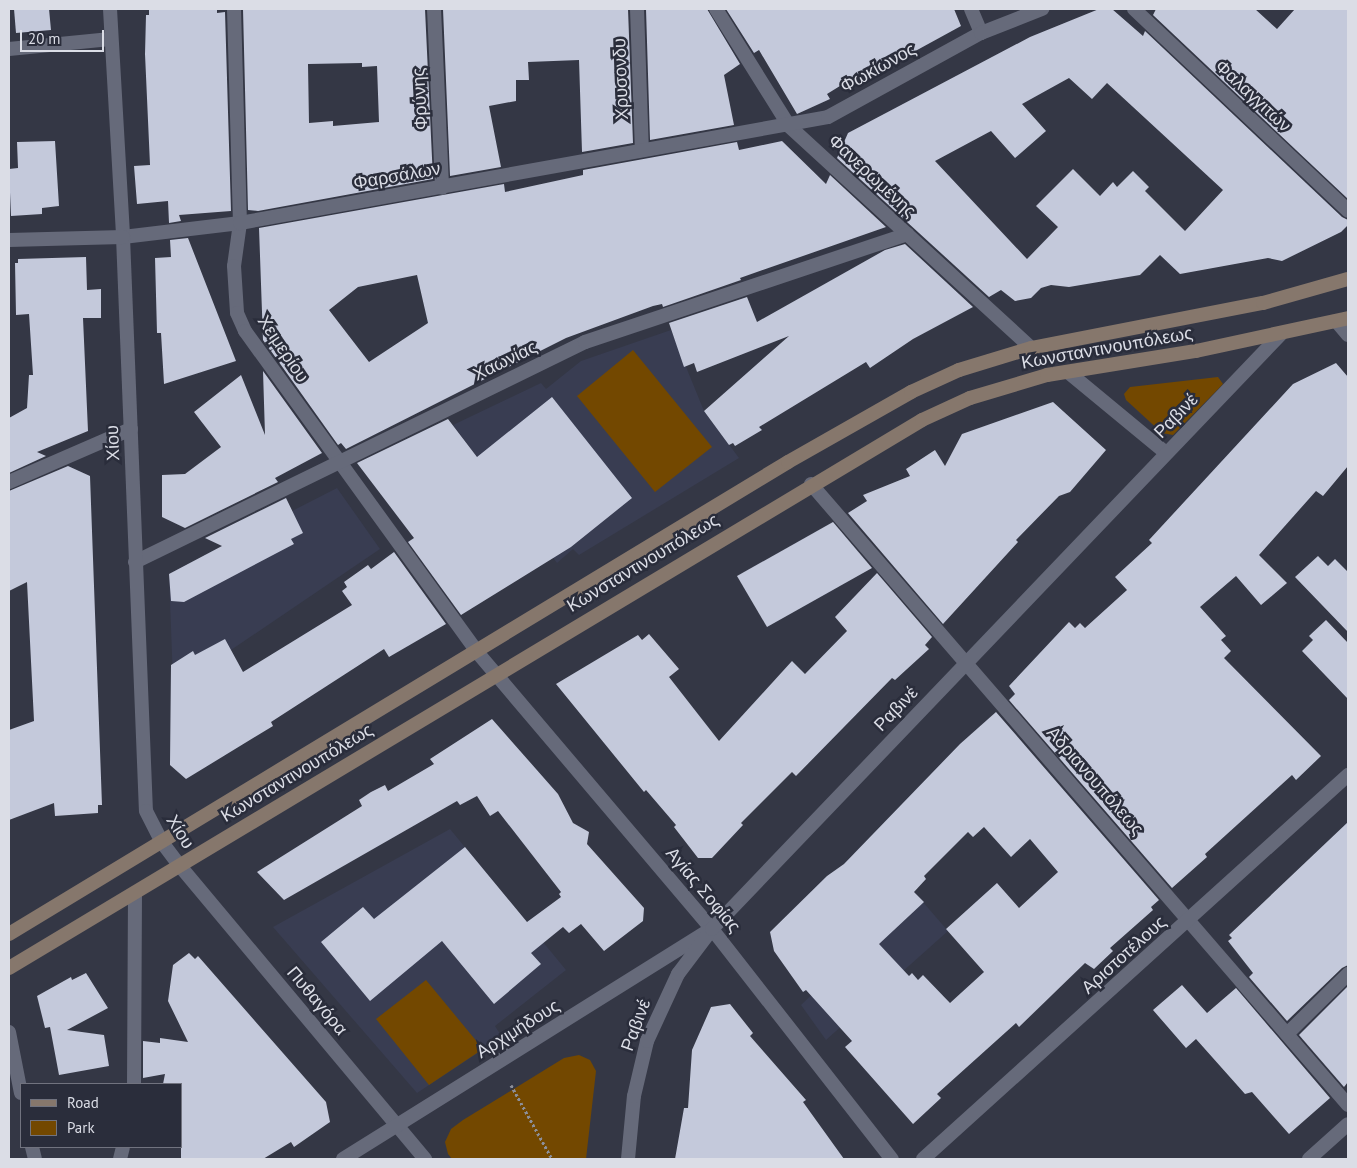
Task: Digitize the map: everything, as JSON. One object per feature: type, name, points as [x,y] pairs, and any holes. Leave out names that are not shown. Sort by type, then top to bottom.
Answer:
[{"type":"main road","name":"Κωνσταντινουπόλεως","points":[[9,934],[864,418],[959,370],[1031,348],[1263,303],[1348,279]]},
{"type":"main road","name":"Κωνσταντινουπόλεως","points":[[9,968],[882,441],[970,398],[1017,382],[1281,334],[1343,320]]},
{"type":"street","name":"Χίου","points":[[110,9],[110,39],[123,237],[146,811],[161,841],[180,866]]},
{"type":"street","name":"Χειμερίου","points":[[234,9],[240,223],[234,266],[238,313],[245,331],[477,652]]},
{"type":"street","name":"Φρύνης","points":[[434,9],[442,188]]},
{"type":"street","name":"Χρυσονδυ","points":[[637,9],[642,149]]},
{"type":"street","name":"Φανερωμένης","points":[[716,9],[790,126],[1031,348]]},
{"type":"street","points":[[971,9],[981,33]]},
{"type":"street","name":"Φωκίωνος","points":[[790,126],[828,117],[981,33],[1042,9]]},
{"type":"street","name":"Φαλαγγιτών","points":[[1134,9],[1348,211]]},
{"type":"street","points":[[9,49],[110,39]]},
{"type":"street","name":"Φαρσάλων","points":[[9,240],[123,237],[240,223],[442,188],[642,149],[790,126]]},
{"type":"street","name":"Χαωνίας","points":[[135,562],[340,464],[584,342],[907,234]]},
{"type":"street","points":[[1343,320],[1348,335]]},
{"type":"street","name":"Ραβινέ","points":[[628,1159],[634,1096],[646,1041],[678,974],[712,929],[1281,334]]},
{"type":"street","points":[[1068,372],[1166,454]]},
{"type":"street","points":[[9,482],[131,429]]},
{"type":"street","name":"Αδριανουπόλεως","points":[[811,484],[967,662],[1348,1105]]},
{"type":"street","name":"Αγίας Σοφίας","points":[[477,652],[712,929],[892,1159]]},
{"type":"street","name":"Αριστοτέλους","points":[[923,1159],[1190,920],[1348,775]]},
{"type":"street","name":"Πυθαγόρα","points":[[180,866],[425,1159]]},
{"type":"street","points":[[134,1083],[135,893]]},
{"type":"street","name":"Αρχιμήδους","points":[[343,1159],[398,1127],[712,929]]},
{"type":"street","points":[[1288,1034],[1348,974]]},
{"type":"street","points":[[9,1032],[20,1088]]},
{"type":"street","points":[[1309,1159],[1348,1124]]},
{"type":"path","points":[[511,1085],[552,1159]]},
{"type":"shaded area","points":[[671,330],[704,411],[739,458],[579,555],[573,549],[557,563],[453,425],[541,383],[546,389],[581,361]]},
{"type":"shaded area","points":[[337,488],[380,549],[231,650],[173,682],[169,574]]},
{"type":"shaded area","points":[[450,829],[566,970],[495,1026],[502,1037],[417,1093],[273,927]]},
{"type":"shaded area","points":[[916,894],[948,931],[826,1040],[801,1005]]},
{"type":"green space","points":[[633,350],[712,447],[655,492],[577,396]]},
{"type":"green space","points":[[1218,377],[1223,384],[1173,435],[1162,433],[1126,400],[1124,394],[1130,387]]},
{"type":"green space","points":[[426,980],[483,1049],[429,1085],[376,1019]]},
{"type":"green space","points":[[579,1055],[590,1060],[596,1071],[586,1159],[452,1159],[448,1154],[445,1142],[451,1129],[564,1058]]},
{"type":"building","points":[[14,9],[49,9],[51,30],[16,33]]},
{"type":"building","points":[[149,9],[217,9],[217,13],[225,12],[231,211],[179,215],[181,221],[169,223],[168,201],[137,204],[134,166],[150,165],[145,54],[146,15],[149,15]]},
{"type":"building","points":[[243,9],[425,9],[433,179],[258,211],[248,210]],"holes":[[[362,63],[362,67],[377,66],[379,122],[333,126],[333,121],[309,123],[308,64]]]},
{"type":"building","points":[[443,9],[628,9],[633,143],[582,152],[579,60],[528,62],[529,80],[516,80],[516,101],[489,106],[501,167],[450,176]]},
{"type":"building","points":[[646,9],[707,9],[740,64],[724,75],[734,125],[650,140]]},
{"type":"building","points":[[726,9],[954,9],[961,26],[877,72],[869,68],[827,94],[830,99],[797,114],[759,50],[754,53]]},
{"type":"building","points":[[1099,9],[1112,9],[1143,36],[1145,31],[1342,217],[1348,220],[1348,225],[1341,232],[1282,261],[1268,258],[1180,274],[1160,255],[1140,275],[1069,287],[1051,285],[1041,288],[1031,298],[1015,301],[1001,290],[989,297],[837,158],[848,133],[1030,37]],"holes":[[[1069,78],[1092,99],[1107,83],[1223,190],[1185,231],[1145,191],[1149,187],[1133,171],[1117,187],[1113,182],[1100,196],[1073,169],[1036,206],[1058,227],[1027,259],[935,161],[991,131],[1015,158],[1046,131],[1022,104]]]},
{"type":"building","points":[[1156,9],[1255,9],[1277,29],[1295,9],[1348,9],[1348,199],[1153,15]]},
{"type":"building","points":[[55,141],[59,206],[42,208],[42,214],[11,216],[9,169],[18,168],[17,142]]},
{"type":"building","points":[[782,141],[826,184],[830,175],[886,227],[740,278],[741,280],[663,307],[662,304],[653,306],[566,338],[346,449],[341,443],[338,445],[271,351],[273,349],[270,350],[263,340],[259,228],[504,184],[505,192],[583,175],[583,170],[737,142],[739,150]],"holes":[[[417,275],[428,323],[369,362],[329,310],[358,287]]]},
{"type":"building","points":[[188,238],[236,361],[164,384],[161,333],[157,333],[155,258],[171,257],[170,240]]},
{"type":"building","points":[[905,244],[973,307],[913,339],[870,368],[866,362],[759,427],[762,430],[735,446],[733,443],[729,445],[704,411],[789,336],[697,372],[694,363],[684,367],[669,323],[747,297],[757,322],[885,250]]},
{"type":"building","points":[[86,257],[87,290],[101,289],[101,318],[83,318],[88,431],[37,452],[46,456],[9,473],[9,418],[27,408],[29,375],[33,375],[29,314],[16,315],[15,263],[18,263],[18,259]]},
{"type":"building","points":[[1336,363],[1348,377],[1348,466],[1323,496],[1316,491],[1259,555],[1287,583],[1261,605],[1236,576],[1200,607],[1226,636],[1221,640],[1231,651],[1224,658],[1321,756],[1296,780],[1292,775],[1205,854],[1207,857],[1172,888],[1009,700],[1015,694],[1009,686],[1069,622],[1075,628],[1080,623],[1085,628],[1127,590],[1115,577],[1152,543],[1149,540],[1293,384]]},
{"type":"building","points":[[263,371],[322,453],[275,478],[278,482],[185,528],[162,517],[162,475],[185,474],[221,447],[194,412],[241,375],[265,435]]},
{"type":"building","points":[[552,397],[632,498],[571,547],[461,615],[408,542],[414,538],[357,463],[448,419],[477,457]]},
{"type":"building","points":[[1053,402],[1106,450],[1070,492],[1059,496],[1016,540],[1018,542],[943,624],[848,513],[867,501],[863,495],[910,476],[906,469],[935,450],[945,466],[962,434]]},
{"type":"building","points":[[68,466],[90,476],[102,805],[98,805],[98,813],[55,816],[54,803],[9,820],[9,730],[34,721],[27,582],[9,591],[9,491]]},
{"type":"building","points":[[286,498],[303,533],[291,539],[294,544],[184,602],[171,601],[169,574],[222,546],[205,538]]},
{"type":"building","points":[[833,522],[872,568],[767,627],[737,576]]},
{"type":"building","points":[[394,552],[446,624],[389,657],[384,649],[271,722],[273,726],[186,779],[170,765],[171,665],[193,651],[195,655],[225,639],[243,672],[352,605],[342,591],[347,587],[344,582],[368,565],[371,569]]},
{"type":"building","points":[[1318,556],[1328,566],[1335,559],[1348,572],[1348,632],[1295,577]]},
{"type":"building","points":[[877,573],[932,637],[925,645],[929,649],[895,680],[892,678],[796,776],[792,772],[741,823],[743,825],[712,858],[698,858],[674,827],[676,825],[646,790],[644,792],[556,684],[638,635],[642,640],[649,634],[679,669],[669,677],[719,741],[792,661],[805,674],[847,631],[835,617]]},
{"type":"building","points":[[1326,620],[1348,643],[1348,699],[1302,651],[1313,640],[1309,636]]},
{"type":"building","points":[[996,712],[1159,900],[1151,907],[1153,910],[1110,948],[1113,951],[1094,969],[1085,963],[1019,1027],[1016,1023],[937,1094],[941,1098],[913,1124],[845,1047],[852,1041],[806,990],[803,992],[774,951],[770,932],[827,876],[844,864],[960,744]],"holes":[[[984,827],[1011,857],[1030,839],[1058,872],[1019,908],[997,883],[946,929],[984,972],[950,1003],[923,975],[918,980],[912,973],[909,976],[879,944],[924,902],[914,892],[926,879],[924,876],[968,832],[973,837]]]},
{"type":"building","points":[[492,719],[558,794],[573,823],[589,832],[587,844],[644,908],[643,921],[604,951],[581,924],[569,933],[563,927],[531,953],[541,964],[494,1004],[442,941],[370,1001],[321,942],[363,907],[374,919],[465,847],[527,922],[561,897],[559,894],[561,892],[498,811],[490,816],[477,796],[460,805],[457,801],[284,900],[257,872],[362,806],[359,800],[371,792],[385,785],[388,791],[434,764],[430,759]]},
{"type":"building","points":[[1348,822],[1348,965],[1342,968],[1287,1021],[1249,977],[1253,973],[1228,941],[1232,938],[1229,935]]},
{"type":"building","points":[[189,953],[195,959],[198,956],[326,1102],[330,1122],[294,1147],[291,1142],[263,1159],[181,1159],[182,1083],[163,1083],[165,1074],[143,1078],[143,1041],[160,1043],[160,1038],[188,1042],[168,1001],[173,965]]},
{"type":"building","points":[[86,973],[108,1008],[67,1030],[104,1035],[109,1066],[59,1075],[50,1027],[45,1028],[37,996],[71,977],[72,980]]},
{"type":"building","points":[[1182,985],[1207,1013],[1236,988],[1330,1098],[1289,1134],[1252,1092],[1245,1094],[1196,1039],[1186,1048],[1153,1010]]},
{"type":"building","points":[[1348,986],[1348,1082],[1344,1087],[1299,1035]]},
{"type":"building","points":[[730,1004],[753,1033],[750,1036],[806,1100],[803,1102],[844,1159],[675,1159],[684,1108],[688,1108],[692,1050],[711,1007]]}]
